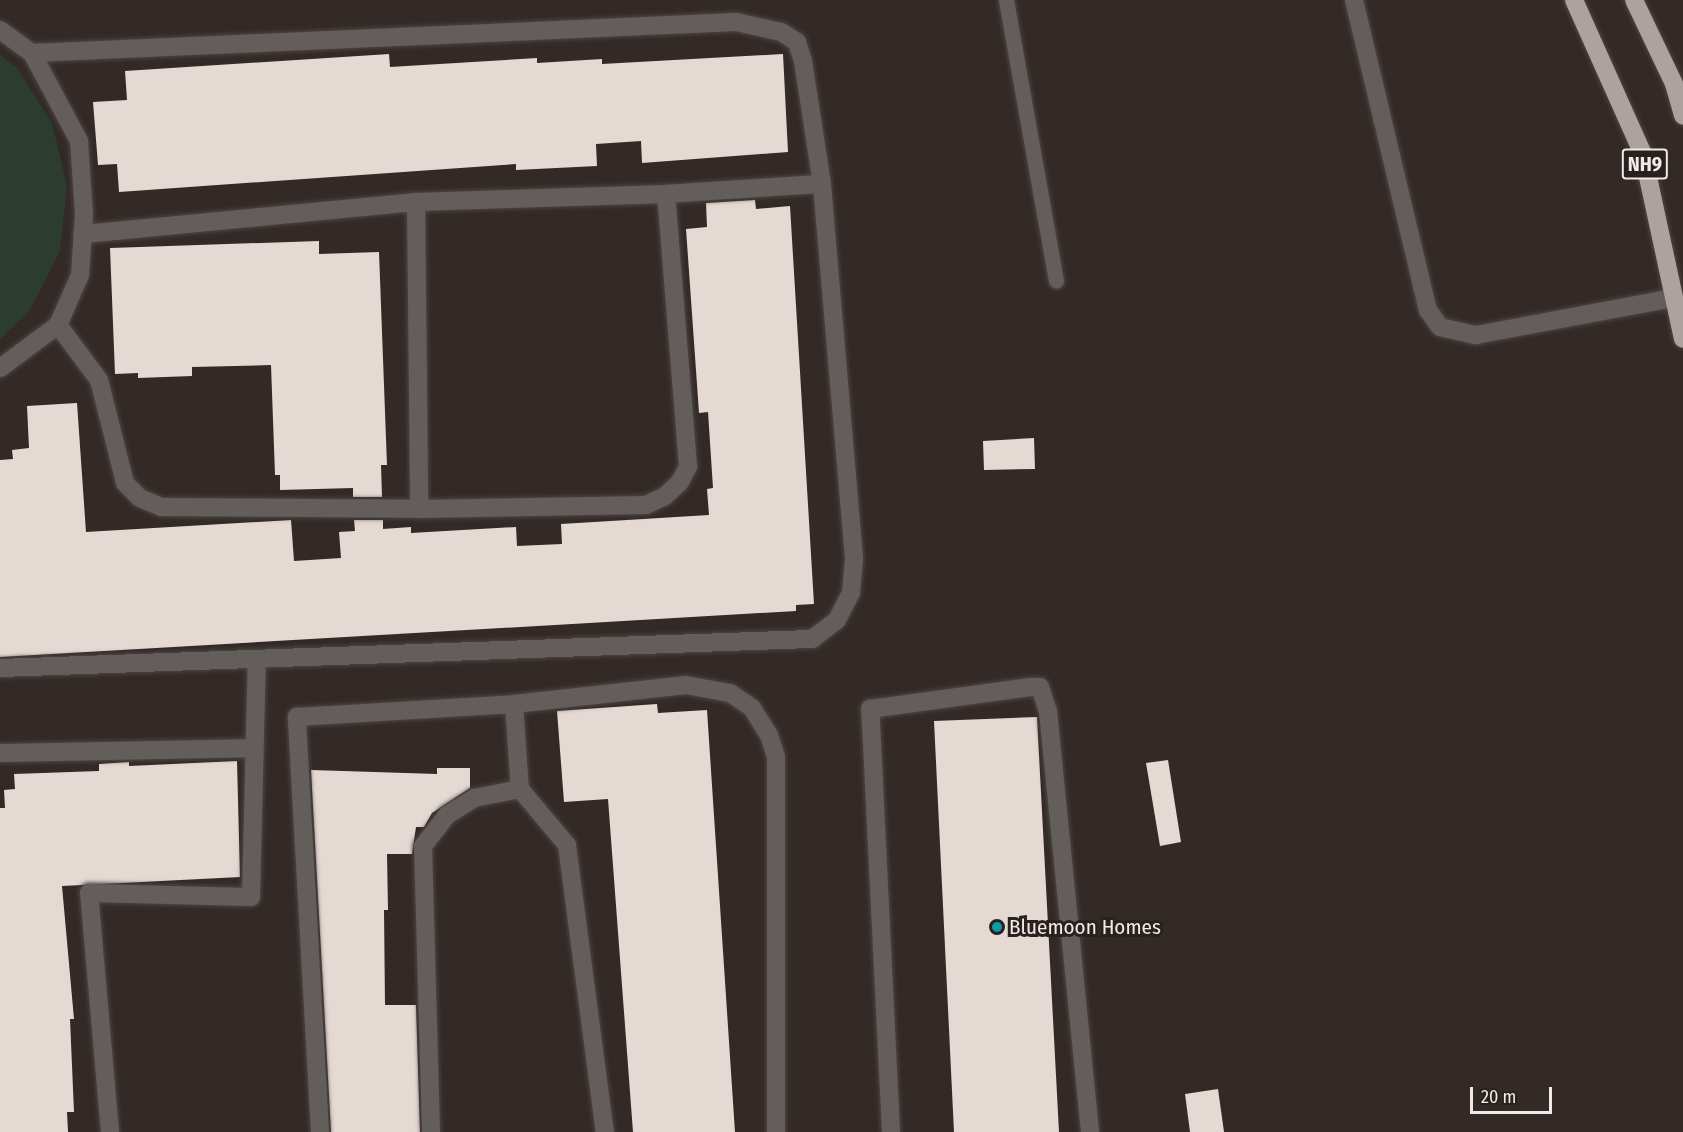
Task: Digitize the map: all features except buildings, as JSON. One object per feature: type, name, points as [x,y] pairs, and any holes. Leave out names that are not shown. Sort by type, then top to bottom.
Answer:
[{"type":"highway","name":"NH9","points":[[1574,0],[1642,153],[1683,339]]},
{"type":"highway","points":[[1634,0],[1679,84],[1683,116]]},
{"type":"street","points":[[1354,0],[1428,310],[1440,327],[1476,335],[1673,298]]},
{"type":"street","points":[[0,668],[812,639],[837,620],[851,593],[854,558],[822,184],[796,42],[761,24],[32,53]]},
{"type":"street","points":[[0,30],[32,53],[79,141],[83,234],[80,275],[58,326],[0,368]]},
{"type":"street","points":[[83,234],[416,202],[666,194],[822,184]]},
{"type":"street","points":[[58,326],[99,380],[117,462],[125,483],[140,498],[161,507],[419,509],[646,505],[680,482],[688,466],[666,194]]},
{"type":"street","points":[[416,202],[419,509]]},
{"type":"street","points":[[110,1132],[89,893],[251,897],[252,748],[258,659]]},
{"type":"street","points":[[320,1132],[297,717],[514,704],[686,685],[730,693],[752,708],[769,735],[776,757],[776,1132]]},
{"type":"street","points":[[891,1132],[870,709],[1040,687],[1048,711],[1090,1132]]},
{"type":"street","points":[[514,704],[520,789],[567,845],[605,1132]]},
{"type":"street","points":[[0,753],[252,748]]},
{"type":"street","points":[[431,1132],[423,846],[447,814],[474,798],[520,789]]},
{"type":"lane","points":[[1006,0],[1056,281]]},
{"type":"green space","points":[[0,55],[17,68],[52,123],[67,187],[60,251],[30,310],[0,339]]},
{"type":"place","name":"Bluemoon Homes","points":[[997,927]]}]
